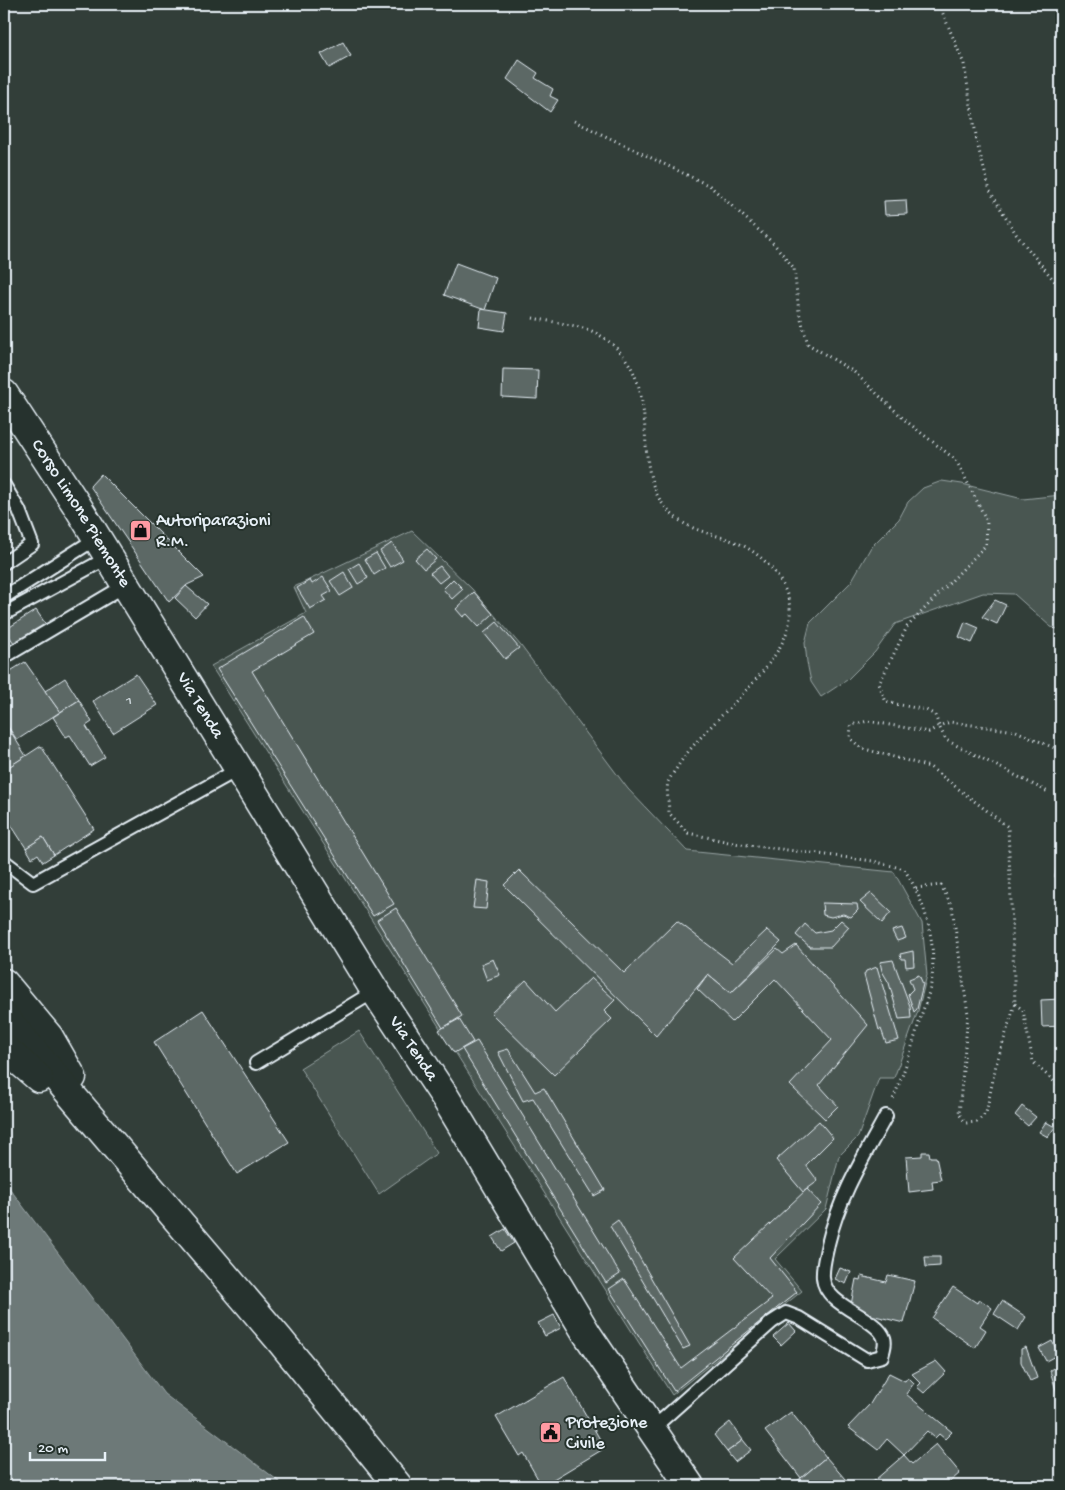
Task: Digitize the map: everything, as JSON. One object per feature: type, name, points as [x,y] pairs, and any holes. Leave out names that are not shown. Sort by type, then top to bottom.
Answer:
[{"type":"main road","name":"Corso Limone Piemonte","points":[[4,395],[141,609]]},
{"type":"main road","name":"Via Tenda","points":[[141,609],[375,991],[450,1105],[587,1334],[690,1486]]},
{"type":"main road","points":[[4,983],[49,1037],[105,1134]]},
{"type":"main road","points":[[4,1016],[278,1338],[398,1486]]},
{"type":"main road","points":[[4,1048],[105,1134]]},
{"type":"lane","points":[[4,484],[19,510],[32,544],[4,563]]},
{"type":"lane","points":[[4,597],[103,547]]},
{"type":"lane","points":[[4,614],[103,547]]},
{"type":"lane","points":[[4,657],[126,585]]},
{"type":"lane","points":[[4,861],[34,883],[239,769]]},
{"type":"lane","points":[[256,1064],[375,991]]},
{"type":"lane","points":[[652,1429],[772,1322],[786,1313],[799,1318],[867,1360],[882,1356],[886,1344],[882,1333],[833,1298],[823,1280],[824,1261],[834,1219],[850,1181],[886,1116]]},
{"type":"path","points":[[939,4],[964,64],[978,147],[990,191],[1016,234],[1061,289]]},
{"type":"path","points":[[574,121],[710,186],[774,244],[794,268],[799,312],[808,344],[854,372],[906,421],[956,460],[987,521],[986,545],[907,627],[879,684],[886,702],[926,710],[935,715],[946,740],[1048,792]]},
{"type":"path","points":[[533,318],[594,332],[616,346],[634,371],[642,393],[648,466],[656,495],[667,512],[687,525],[742,545],[759,556],[779,576],[788,598],[790,622],[784,643],[763,670],[686,753],[668,783],[669,812],[688,833],[733,843],[873,861],[904,869],[916,888],[927,919],[932,950],[932,979],[906,1068],[886,1116]]},
{"type":"path","points":[[916,888],[941,884],[952,907],[968,1014],[959,1114],[966,1123],[977,1122],[986,1113],[996,1065],[1015,1004],[1008,827],[930,767],[861,748],[850,738],[851,725],[868,721],[929,732],[950,722],[1016,731],[1061,751]]},
{"type":"path","points":[[1015,1004],[1023,1010],[1034,1062],[1061,1088]]},
{"type":"shaded area","points":[[942,481],[1023,499],[1061,495],[1061,630],[1051,627],[1014,594],[983,593],[895,624],[875,652],[847,680],[821,697],[811,682],[807,662],[805,643],[810,623],[851,582],[871,547],[899,519],[908,502],[923,488]]},
{"type":"shaded area","points":[[412,531],[472,589],[521,646],[628,789],[687,851],[894,872],[922,923],[927,975],[918,1011],[894,1078],[879,1078],[858,1137],[839,1156],[826,1209],[775,1259],[802,1291],[672,1395],[211,666],[306,613],[294,587]]},
{"type":"shaded area","points":[[359,1031],[437,1153],[379,1194],[300,1068]]},
{"type":"shaded area","points":[[4,1181],[164,1394],[285,1486],[4,1486]]},
{"type":"building","points":[[343,42],[351,56],[329,68],[321,54]]},
{"type":"building","points":[[519,60],[538,73],[535,78],[553,89],[550,96],[558,100],[550,112],[507,79]]},
{"type":"building","points":[[906,200],[907,214],[885,215],[884,201]]},
{"type":"building","points":[[456,263],[496,278],[485,310],[444,295]]},
{"type":"building","points":[[481,309],[507,313],[504,331],[479,327]]},
{"type":"building","points":[[503,369],[538,370],[537,399],[502,397]]},
{"type":"building","name":"Autoriparazioni R.M.","points":[[101,474],[204,577],[187,585],[169,602],[90,486]]},
{"type":"building","points":[[4,504],[11,515],[10,541],[4,545]]},
{"type":"building","points":[[392,543],[403,560],[390,567],[380,551]]},
{"type":"building","points":[[427,549],[436,559],[424,569],[415,559]]},
{"type":"building","points":[[376,553],[385,568],[374,575],[365,559]]},
{"type":"building","points":[[359,563],[368,578],[358,584],[349,569]]},
{"type":"building","points":[[440,566],[448,576],[439,583],[430,573]]},
{"type":"building","points":[[344,572],[353,588],[340,596],[330,581]]},
{"type":"building","points":[[323,577],[332,591],[323,596],[326,600],[310,609],[297,588],[310,580],[312,584]]},
{"type":"building","points":[[453,579],[463,589],[452,599],[443,589]]},
{"type":"building","points":[[186,586],[207,604],[195,617],[175,598]]},
{"type":"building","points":[[474,592],[493,614],[479,627],[467,614],[463,617],[456,609]]},
{"type":"building","points":[[995,600],[1006,605],[997,624],[982,617]]},
{"type":"building","points":[[36,610],[47,626],[16,646],[5,630]]},
{"type":"building","points":[[304,617],[314,634],[252,671],[394,904],[373,916],[217,669]]},
{"type":"building","points":[[497,622],[519,648],[505,659],[484,633]]},
{"type":"building","points":[[965,622],[979,628],[972,643],[959,637]]},
{"type":"building","points":[[25,662],[60,712],[17,740],[4,721],[4,675]]},
{"type":"building","points":[[136,674],[157,705],[113,733],[93,701]]},
{"type":"building","points":[[65,678],[79,700],[60,712],[45,691]]},
{"type":"building","points":[[79,700],[92,722],[86,726],[105,757],[90,766],[70,735],[66,737],[53,717]]},
{"type":"building","points":[[4,721],[26,756],[4,770]]},
{"type":"building","points":[[41,746],[94,829],[54,855],[43,837],[26,848],[4,814],[4,770]]},
{"type":"building","points":[[43,837],[54,855],[43,862],[38,854],[32,858],[26,848]]},
{"type":"building","points":[[1058,856],[1061,857],[1061,878],[1055,877]]},
{"type":"building","points":[[519,870],[624,973],[677,921],[732,963],[767,930],[781,942],[731,993],[708,974],[656,1036],[504,885]]},
{"type":"building","points":[[477,880],[489,882],[486,909],[473,908]]},
{"type":"building","points":[[871,893],[891,912],[882,923],[860,902]]},
{"type":"building","points":[[822,903],[857,904],[858,910],[851,917],[843,914],[831,917],[823,915]]},
{"type":"building","points":[[396,908],[462,1016],[443,1028],[377,920]]},
{"type":"building","points":[[841,920],[849,927],[831,947],[810,947],[796,935],[805,924],[815,933],[831,930]]},
{"type":"building","points":[[902,928],[906,938],[897,941],[892,931]]},
{"type":"building","points":[[796,945],[868,1025],[819,1085],[838,1106],[825,1119],[790,1085],[832,1040],[775,979],[732,1022],[697,989],[708,974],[731,993],[777,949],[783,954]]},
{"type":"building","points":[[913,951],[914,966],[906,967],[905,959],[901,959],[900,954]]},
{"type":"building","points":[[493,959],[500,975],[487,980],[481,964]]},
{"type":"building","points":[[893,960],[910,1006],[911,1018],[899,1019],[889,983],[882,971],[880,962]]},
{"type":"building","points":[[877,967],[899,1040],[886,1043],[881,1029],[879,1030],[864,975],[866,971]]},
{"type":"building","points":[[919,975],[923,984],[917,1009],[914,1012],[908,994],[913,989],[909,979]]},
{"type":"building","points":[[591,978],[615,1000],[604,1011],[612,1019],[554,1075],[491,1013],[526,980],[555,1012]]},
{"type":"building","points":[[1061,999],[1061,1026],[1042,1027],[1041,1000]]},
{"type":"building","points":[[203,1010],[289,1142],[237,1174],[154,1042]]},
{"type":"building","points":[[459,1019],[473,1042],[454,1053],[439,1030]]},
{"type":"building","points":[[477,1041],[620,1274],[606,1283],[462,1049]]},
{"type":"building","points":[[508,1049],[535,1092],[544,1088],[605,1190],[594,1196],[533,1098],[523,1101],[498,1052]]},
{"type":"building","points":[[1022,1106],[1036,1117],[1028,1126],[1015,1115]]},
{"type":"building","points":[[819,1121],[833,1138],[806,1165],[818,1181],[803,1192],[776,1160]]},
{"type":"building","points":[[1046,1122],[1055,1127],[1048,1137],[1039,1132]]},
{"type":"building","points":[[922,1152],[929,1152],[930,1157],[936,1157],[941,1180],[932,1181],[933,1189],[909,1192],[906,1157],[922,1156]]},
{"type":"building","points":[[807,1189],[821,1204],[770,1258],[797,1292],[674,1391],[609,1289],[624,1279],[681,1368],[772,1299],[734,1258]]},
{"type":"building","points":[[618,1220],[690,1346],[683,1349],[610,1226]]},
{"type":"building","points":[[505,1229],[514,1243],[501,1251],[492,1237]]},
{"type":"building","points":[[925,1257],[940,1257],[940,1266],[926,1267]]},
{"type":"building","points":[[840,1268],[851,1272],[846,1284],[835,1279]]},
{"type":"building","points":[[888,1275],[915,1281],[904,1323],[850,1310],[856,1279],[860,1280],[861,1276],[886,1282]]},
{"type":"building","points":[[953,1287],[977,1303],[979,1299],[992,1308],[980,1326],[986,1330],[975,1348],[932,1318]]},
{"type":"building","points":[[1002,1301],[1026,1317],[1018,1330],[994,1314]]},
{"type":"building","points":[[554,1315],[561,1328],[545,1336],[538,1323]]},
{"type":"building","points":[[789,1323],[796,1331],[781,1345],[773,1337]]},
{"type":"building","points":[[1052,1341],[1059,1354],[1046,1361],[1039,1348]]},
{"type":"building","points":[[1026,1347],[1037,1378],[1030,1381],[1021,1362],[1021,1349]]},
{"type":"building","points":[[936,1361],[946,1372],[924,1393],[917,1387],[921,1383],[912,1374]]},
{"type":"building","points":[[1058,1365],[1061,1374],[1061,1398],[1059,1399],[1050,1371]]},
{"type":"building","points":[[889,1373],[905,1381],[908,1377],[914,1383],[906,1394],[952,1432],[945,1439],[939,1434],[935,1438],[927,1431],[904,1455],[887,1439],[878,1450],[848,1427],[870,1404]]},
{"type":"building","name":"Protezione Civile","points":[[564,1377],[605,1448],[542,1486],[523,1453],[519,1456],[496,1417]]},
{"type":"building","points":[[791,1412],[826,1457],[801,1478],[765,1431]]},
{"type":"building","points":[[730,1422],[743,1440],[727,1452],[714,1435]]},
{"type":"building","points":[[743,1440],[751,1450],[735,1462],[727,1452]]},
{"type":"building","points":[[936,1444],[960,1473],[945,1486],[868,1486],[904,1455],[912,1464]]},
{"type":"building","points":[[826,1457],[851,1486],[791,1486],[801,1478]]},
{"type":"place","name":"Autoriparazioni R.M.","points":[[140,531]]},
{"type":"place","name":"Protezione Civile","points":[[550,1433]]}]
